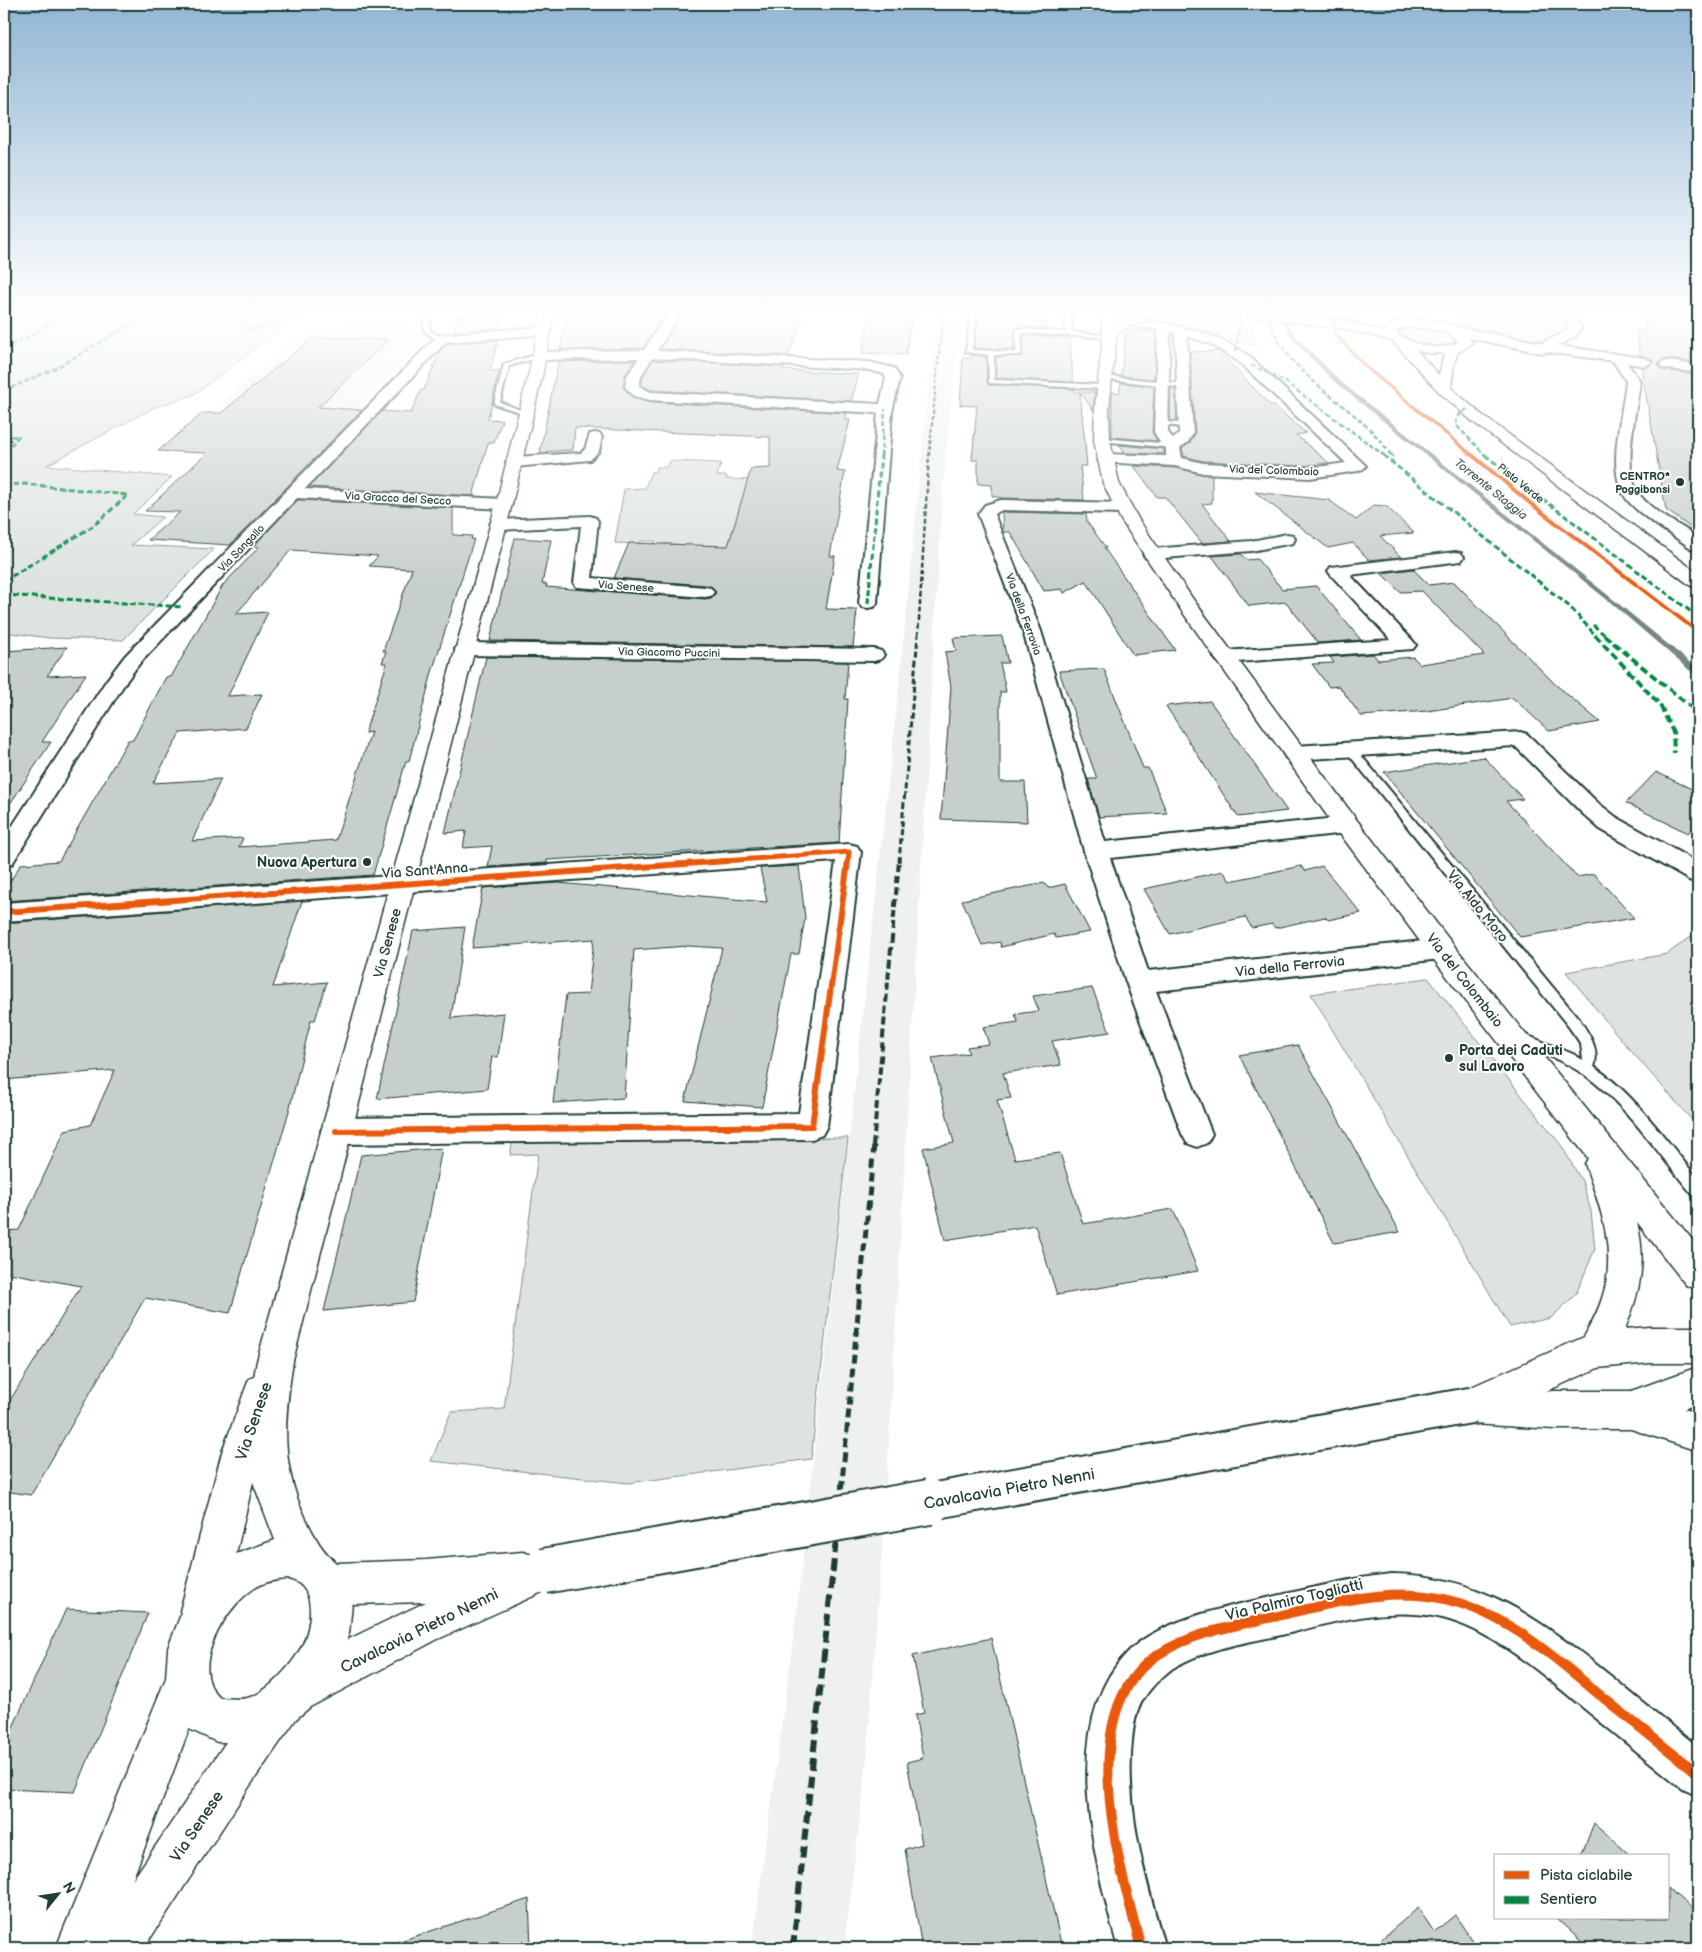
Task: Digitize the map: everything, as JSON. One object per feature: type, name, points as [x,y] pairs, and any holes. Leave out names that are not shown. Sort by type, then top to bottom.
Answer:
[{"type":"main road","name":"Via Senese","points":[[315,1573],[282,1513],[270,1472],[267,1439],[270,1394],[275,1361],[404,884],[528,403]]},
{"type":"main road","name":"Via del Colombaio","points":[[1104,403],[1103,450],[1111,483],[1123,508],[1152,554],[1294,753],[1441,949],[1698,1273]]},
{"type":"main road","points":[[1461,403],[1489,427],[1698,582]]},
{"type":"main road","points":[[1592,1139],[1621,1221],[1626,1266],[1624,1285],[1617,1307],[1597,1350]]},
{"type":"main road","name":"Cavalcavia Pietro Nenni","points":[[1473,1405],[1597,1350],[1650,1345],[1698,1345]]},
{"type":"main road","name":"Via Senese","points":[[197,1626],[241,1452],[255,1410],[275,1361]]},
{"type":"main road","name":"Cavalcavia Pietro Nenni","points":[[1631,1410],[1698,1384]]},
{"type":"main road","name":"Cavalcavia Pietro Nenni","points":[[315,1573],[426,1581],[544,1571],[1473,1405],[1564,1410],[1631,1410],[1698,1432]]},
{"type":"main road","points":[[287,1559],[315,1573],[331,1602],[330,1625],[324,1648],[312,1671],[288,1699],[255,1719],[231,1723],[209,1718],[194,1702],[187,1679],[188,1653],[197,1626],[210,1604],[227,1584],[247,1570],[268,1561],[287,1559]]},
{"type":"main road","name":"Cavalcavia Pietro Nenni","points":[[288,1699],[360,1656],[422,1625],[544,1571]]},
{"type":"main road","points":[[81,1948],[187,1679]]},
{"type":"main road","name":"Via Senese","points":[[114,1948],[233,1771],[288,1699]]},
{"type":"street","name":"Via Sangallo","points":[[4,858],[126,667],[379,403]]},
{"type":"street","points":[[778,403],[885,409]]},
{"type":"street","points":[[868,603],[887,403]]},
{"type":"street","points":[[1161,403],[1162,435],[1174,453],[1185,437],[1185,403]]},
{"type":"street","name":"Via del Colombaio","points":[[1103,450],[1174,453],[1203,468],[1310,473],[1358,466],[1291,403]]},
{"type":"street","points":[[1630,403],[1625,440],[1625,467],[1628,490],[1637,502],[1698,545]]},
{"type":"street","points":[[514,462],[585,457],[592,451],[595,437]]},
{"type":"street","name":"Via Gracco del Secco","points":[[293,493],[501,515]]},
{"type":"street","name":"Via della Ferrovia","points":[[1123,508],[1001,505],[991,508],[986,514],[1032,631],[1096,851],[1139,982],[1197,1134]]},
{"type":"street","name":"Via Senese","points":[[501,515],[590,520],[583,584],[704,592]]},
{"type":"street","points":[[1152,554],[1252,546],[1287,538]]},
{"type":"street","points":[[1224,657],[1406,645],[1337,571],[1456,557]]},
{"type":"street","name":"Via Giacomo Puccini","points":[[465,649],[874,655]]},
{"type":"street","points":[[1294,753],[1520,739],[1590,808],[1608,823],[1698,874]]},
{"type":"street","points":[[1096,851],[1347,825]]},
{"type":"street","name":"Via Sant'Anna","points":[[4,912],[849,852],[812,1126],[336,1131]]},
{"type":"street","name":"Via della Ferrovia","points":[[1139,982],[1441,949]]},
{"type":"street","name":"Via Palmiro Togliatti","points":[[1141,1948],[1120,1865],[1114,1831],[1109,1789],[1109,1742],[1115,1712],[1126,1684],[1144,1665],[1169,1648],[1197,1636],[1297,1611],[1377,1594],[1432,1596],[1458,1603],[1488,1615],[1537,1646],[1698,1774]]},
{"type":"lane","points":[[1161,422],[1186,425]]},
{"type":"lane","name":"Via Aldo Moro","points":[[1350,749],[1574,1023],[1589,1046],[1590,1062],[1586,1068]]},
{"type":"lane","points":[[1507,1033],[1553,1050],[1586,1068],[1612,1089],[1698,1190]]},
{"type":"shaded area","points":[[4,403],[167,403],[155,407],[47,465],[172,477],[133,514],[163,517],[131,545],[214,549],[123,640],[49,638],[4,632]]},
{"type":"shaded area","points":[[220,403],[362,403],[357,408]]},
{"type":"shaded area","points":[[927,403],[951,403],[942,496],[888,1461],[866,1769],[844,1948],[752,1948],[796,1618],[898,696]]},
{"type":"shaded area","points":[[670,461],[721,463],[717,476],[727,476],[726,479],[759,480],[778,559],[676,544],[664,544],[663,547],[653,547],[655,541],[641,541],[640,544],[615,543],[624,489],[645,488],[651,472],[655,472],[657,467],[667,467]]},
{"type":"shaded area","points":[[1698,932],[1698,1127],[1625,1044],[1566,972],[1667,954]]},
{"type":"shaded area","points":[[1428,978],[1561,1145],[1582,1181],[1591,1211],[1595,1249],[1576,1294],[1551,1318],[1510,1327],[1311,994]]},
{"type":"shaded area","points":[[514,1136],[848,1138],[811,1459],[628,1483],[431,1461],[451,1412],[504,1409],[538,1154],[510,1155]]},
{"type":"building","points":[[233,403],[322,403],[318,407],[362,410],[230,545],[148,540],[180,512],[145,511],[207,453],[158,451],[203,413],[221,413]]},
{"type":"building","points":[[415,403],[492,403],[488,419],[502,420],[494,443],[488,443],[473,496],[309,487],[382,411],[411,413]]},
{"type":"building","points":[[550,403],[670,403],[847,413],[845,420],[850,420],[837,471],[845,472],[830,556],[835,556],[826,609],[857,610],[853,647],[490,641],[515,538],[551,540],[542,584],[547,584],[546,587],[711,598],[716,593],[712,587],[705,585],[614,578],[629,543],[728,546],[751,469],[770,468],[770,437],[575,428],[573,450],[540,452]]},
{"type":"building","points":[[960,403],[1081,403],[1087,466],[1080,466],[1084,500],[1002,498],[992,496],[992,485],[978,484],[978,460],[972,460],[977,406],[960,405]]},
{"type":"building","points":[[1088,403],[1094,403],[1093,410]]},
{"type":"building","points":[[1112,403],[1153,403],[1152,432],[1157,441],[1113,437]]},
{"type":"building","points":[[1171,403],[1176,403],[1177,421],[1170,421]]},
{"type":"building","points":[[1193,403],[1268,403],[1306,433],[1296,435],[1329,463],[1300,466],[1203,461],[1184,456],[1182,449],[1190,443],[1195,434]]},
{"type":"building","points":[[1647,403],[1698,403],[1698,533],[1666,510]]},
{"type":"building","points":[[1119,445],[1164,449],[1164,454],[1125,453]]},
{"type":"building","points":[[1134,466],[1175,468],[1212,475],[1212,503],[1202,504],[1231,541],[1202,543],[1165,497],[1157,497]]},
{"type":"building","points":[[1255,492],[1329,500],[1356,520],[1374,505],[1386,506],[1414,533],[1380,536],[1401,557],[1369,560],[1353,543],[1328,548]]},
{"type":"building","points":[[298,500],[453,508],[453,535],[472,536],[471,539],[474,539],[432,672],[409,761],[406,761],[373,875],[4,901],[4,891],[21,864],[59,861],[128,740],[133,740],[166,677],[171,677],[223,585],[259,547],[253,546]],"holes":[[[291,550],[378,556],[369,566],[412,569],[383,651],[386,651],[382,663],[387,663],[365,733],[371,732],[336,840],[239,847],[243,838],[192,841],[221,779],[153,783],[180,733],[246,728],[262,694],[228,696],[268,612],[236,614]]]},
{"type":"building","points":[[1002,512],[1086,514],[1087,522],[1106,548],[1104,548],[1175,650],[1133,655],[1086,581],[1064,593],[1062,589],[1044,591],[1010,532],[1003,532]]},
{"type":"building","points":[[1241,554],[1246,560],[1257,559],[1282,589],[1316,586],[1361,640],[1318,643],[1286,602],[1249,606],[1212,556]]},
{"type":"building","points":[[1413,569],[1429,585],[1454,582],[1556,685],[1600,722],[1549,731],[1513,698],[1427,711],[1361,716],[1339,686],[1329,687],[1312,664],[1334,663],[1330,657],[1373,654],[1378,660],[1413,657],[1420,664],[1484,655],[1422,591],[1400,592],[1381,573]]},
{"type":"building","points":[[1002,636],[1008,663],[1000,663],[1006,692],[1000,692],[1000,782],[1025,782],[1027,822],[941,819],[951,687],[945,652],[956,651],[953,638]]},
{"type":"building","points":[[67,647],[47,676],[86,674],[42,742],[51,742],[4,813],[4,651]]},
{"type":"building","points":[[486,657],[848,662],[845,699],[848,699],[839,843],[547,860],[547,863],[488,867],[492,846],[463,848],[466,831],[445,833]]},
{"type":"building","points":[[1104,669],[1143,768],[1148,768],[1167,813],[1099,817],[1088,779],[1097,779],[1059,671]]},
{"type":"building","points":[[1210,701],[1287,811],[1238,817],[1166,706]]},
{"type":"building","points":[[1484,757],[1523,799],[1506,801],[1577,877],[1594,874],[1634,918],[1520,937],[1384,772]]},
{"type":"building","points":[[1656,772],[1698,792],[1698,821],[1688,833],[1626,803]]},
{"type":"building","points":[[799,866],[805,918],[799,954],[791,954],[762,1107],[685,1101],[722,948],[688,946],[634,950],[624,1098],[553,1103],[566,995],[588,994],[594,939],[472,948],[483,888],[558,883],[767,902],[760,868]]},
{"type":"building","points":[[1301,866],[1305,871],[1322,866],[1361,913],[1328,920],[1325,917],[1275,928],[1272,924],[1252,928],[1245,917],[1170,934],[1144,889],[1223,871],[1230,881]]},
{"type":"building","points":[[1044,883],[1048,888],[1065,884],[1090,932],[1056,938],[1054,934],[1001,947],[1000,942],[982,945],[962,900]]},
{"type":"building","points":[[302,901],[273,987],[327,982],[315,1020],[311,1020],[289,1111],[230,1313],[145,1298],[31,1495],[4,1491],[4,1410],[81,1286],[4,1272],[4,1231],[19,1230],[65,1130],[90,1125],[115,1070],[4,1080],[4,923]]},
{"type":"building","points":[[465,927],[451,1018],[504,1013],[498,1057],[492,1057],[487,1089],[377,1099],[413,931]]},
{"type":"building","points":[[1092,988],[1110,1032],[1052,1041],[1061,1065],[1003,1073],[1011,1098],[997,1100],[1015,1159],[1060,1153],[1083,1224],[1173,1209],[1198,1271],[1057,1295],[1035,1225],[945,1240],[923,1148],[954,1143],[932,1058],[969,1053],[967,1047],[989,1044],[983,1027],[1018,1022],[1015,1014],[1039,1011],[1033,996]]},
{"type":"building","points":[[1298,1045],[1400,1232],[1334,1243],[1239,1055]]},
{"type":"building","points":[[442,1148],[413,1302],[324,1311],[361,1155]]},
{"type":"building","points":[[66,1609],[148,1613],[75,1792],[4,1789],[4,1747]]},
{"type":"building","points":[[991,1638],[1062,1948],[922,1948],[905,1849],[922,1844],[907,1762],[923,1758],[915,1715],[924,1713],[913,1656]]},
{"type":"building","points":[[1594,1823],[1629,1854],[1582,1854]]},
{"type":"building","points":[[1670,1890],[1698,1914],[1698,1948],[1588,1948],[1558,1920],[1670,1920]]},
{"type":"building","points":[[529,1899],[531,1948],[395,1948],[394,1943]]},
{"type":"building","points":[[1418,1908],[1434,1932],[1455,1915],[1477,1948],[1371,1948]]},
{"type":"waterway","name":"Torrente Staggia","points":[[1364,403],[1612,601],[1698,673]]},
{"type":"railway","points":[[929,456],[934,403]]},
{"type":"railway","points":[[918,636],[929,455]]},
{"type":"railway","points":[[899,862],[918,635]]},
{"type":"railway","points":[[873,1146],[899,861]]},
{"type":"railway","points":[[840,1503],[874,1145]]},
{"type":"railway","points":[[793,1948],[840,1502]]},
{"type":"marked path","points":[[1314,403],[1389,459],[1570,607],[1660,705],[1673,732],[1674,753]]},
{"type":"marked path","points":[[1340,403],[1366,425],[1393,457]]},
{"type":"marked path","points":[[868,603],[885,409]]},
{"type":"marked path","points":[[1467,409],[1457,417],[1456,425],[1481,452],[1698,617]]},
{"type":"marked path","points":[[4,437],[19,436],[4,453]]},
{"type":"marked path","points":[[4,485],[25,484],[128,495],[93,526],[4,581]]},
{"type":"marked path","points":[[4,595],[183,607]]},
{"type":"marked path","points":[[1593,625],[1698,713]]},
{"type":"cycle path","name":"Pista Verde","points":[[1409,403],[1530,503],[1698,632]]},
{"type":"cycle path","points":[[4,912],[849,852],[812,1126],[336,1131]]},
{"type":"cycle path","points":[[1141,1948],[1124,1881],[1110,1801],[1109,1761],[1113,1723],[1124,1691],[1144,1665],[1175,1645],[1209,1632],[1325,1604],[1370,1596],[1415,1594],[1459,1603],[1497,1620],[1532,1642],[1566,1667],[1698,1774]]},
{"type":"place","name":"CENTRO* Poggibonsi","points":[[1680,482]]},
{"type":"place","name":"Nuova Apertura","points":[[367,862]]},
{"type":"place","name":"Porta dei Caduti sul Lavoro","points":[[1449,1058]]}]
